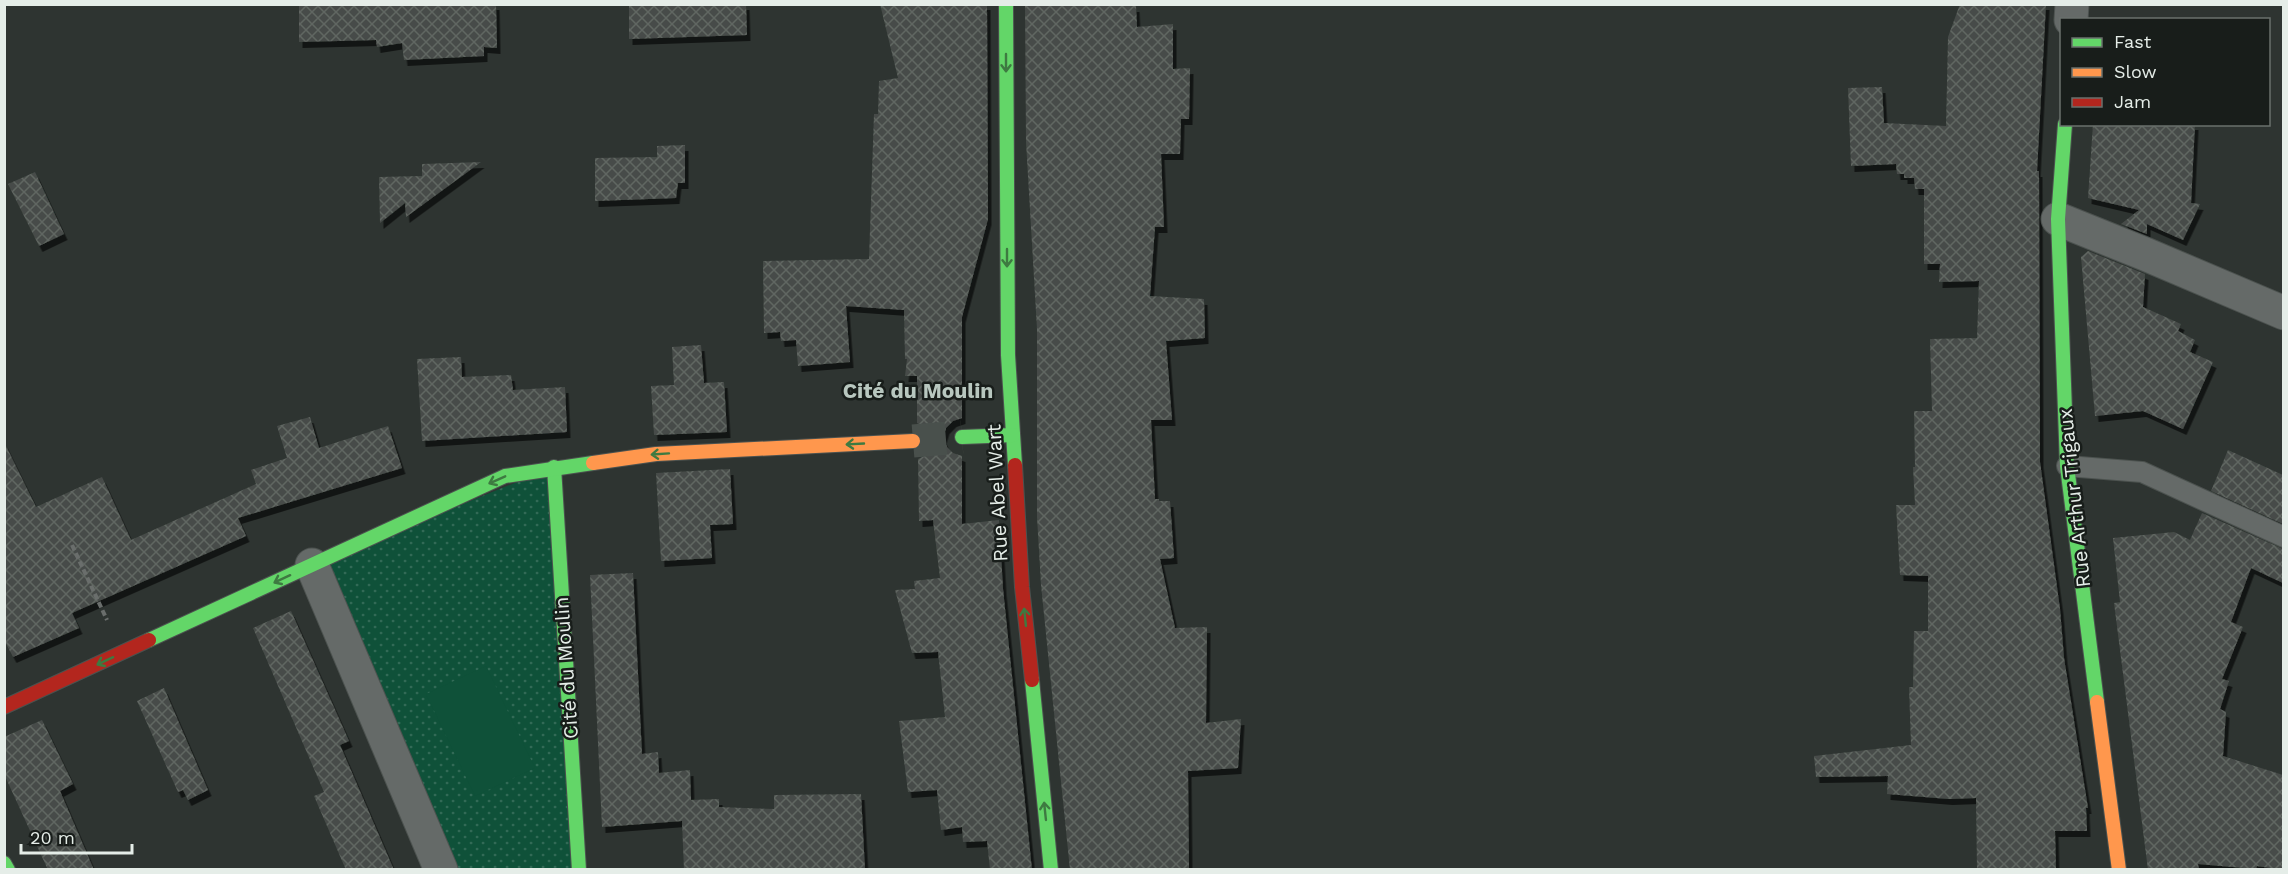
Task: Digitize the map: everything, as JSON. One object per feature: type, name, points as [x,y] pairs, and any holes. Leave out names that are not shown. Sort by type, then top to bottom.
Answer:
[{"type":"street","name":"Rue Abel Wart","points":[[1006,4],[1008,355],[1022,587],[1051,870]]},
{"type":"street","name":"Rue Arthur Trigaux","points":[[2065,126],[2058,219],[2067,466],[2119,870]]},
{"type":"street","points":[[2058,219],[2283,314]]},
{"type":"street","points":[[962,437],[1013,435]]},
{"type":"street","points":[[4,707],[505,476],[554,467],[656,454],[913,441]]},
{"type":"street","name":"Cité du Moulin","points":[[554,467],[579,870]]},
{"type":"street","points":[[312,565],[441,870]]},
{"type":"street","points":[[4,863],[8,870]]},
{"type":"lane","points":[[2067,466],[2142,472],[2283,537]]},
{"type":"path","points":[[72,544],[121,653]]},
{"type":"green space","points":[[554,467],[579,869],[441,869],[312,565]]},
{"type":"green space","points":[[486,666],[535,768],[475,796],[426,694]]},
{"type":"building","points":[[299,4],[496,4],[497,48],[484,47],[484,56],[404,60],[402,43],[377,47],[376,40],[299,42]]},
{"type":"building","points":[[629,4],[746,4],[747,35],[629,39]]},
{"type":"building","points":[[880,4],[987,4],[988,219],[962,317],[962,418],[953,421],[946,428],[943,438],[953,453],[962,456],[962,524],[999,520],[1003,589],[1032,870],[990,870],[987,841],[963,842],[962,827],[941,830],[937,790],[908,792],[899,721],[945,717],[938,652],[912,653],[895,590],[915,589],[914,581],[940,578],[933,520],[919,521],[918,459],[929,450],[932,439],[928,430],[917,423],[917,376],[905,376],[907,359],[905,359],[904,310],[846,306],[850,362],[798,366],[796,340],[781,341],[780,332],[764,333],[763,261],[869,259],[874,114],[878,114],[879,81],[898,78]]},
{"type":"building","points":[[1025,4],[1136,6],[1137,27],[1173,24],[1173,69],[1190,68],[1189,119],[1181,119],[1180,154],[1161,154],[1164,227],[1155,227],[1150,296],[1204,299],[1205,338],[1166,341],[1172,420],[1151,420],[1155,499],[1170,501],[1174,558],[1160,559],[1175,628],[1207,627],[1206,723],[1241,719],[1238,768],[1188,771],[1189,870],[1070,870],[1041,585],[1037,517],[1037,329],[1026,142]]},
{"type":"building","points":[[1960,4],[2046,4],[2037,171],[2039,171],[2040,462],[2060,609],[2064,658],[2088,808],[2086,808],[2087,831],[2055,831],[2056,870],[1977,870],[1976,798],[1949,799],[1887,794],[1888,776],[1816,777],[1814,756],[1911,745],[1909,687],[1913,687],[1914,631],[1928,631],[1928,576],[1900,575],[1896,505],[1915,505],[1914,411],[1932,411],[1930,339],[1977,338],[1979,281],[1939,282],[1940,264],[1924,264],[1924,189],[1915,189],[1914,178],[1904,178],[1904,174],[1897,174],[1896,164],[1851,166],[1848,88],[1882,87],[1884,123],[1946,126],[1948,37]]},
{"type":"building","points":[[2093,126],[2195,126],[2191,203],[2200,204],[2183,240],[2147,224],[2147,234],[2121,224],[2139,210],[2088,198]]},
{"type":"building","points":[[685,145],[685,183],[678,183],[676,198],[595,201],[595,158],[657,157],[657,146]]},
{"type":"building","points":[[481,162],[406,217],[405,203],[380,223],[379,177],[422,176],[422,164]]},
{"type":"building","points":[[35,172],[64,234],[39,246],[8,184]]},
{"type":"building","points":[[2088,251],[2145,274],[2143,307],[2181,324],[2178,331],[2195,340],[2190,352],[2213,362],[2183,429],[2143,411],[2095,416],[2081,257]]},
{"type":"building","points":[[701,345],[704,383],[724,382],[727,432],[654,435],[651,386],[674,385],[672,347]]},
{"type":"building","points":[[461,357],[462,377],[511,375],[513,390],[565,387],[567,432],[422,441],[417,359]]},
{"type":"building","points":[[310,417],[319,448],[388,426],[402,468],[238,518],[246,536],[72,613],[79,628],[13,657],[4,640],[4,442],[36,507],[102,477],[131,540],[256,484],[251,470],[287,458],[277,426]]},
{"type":"building","points":[[2228,450],[2283,475],[2283,524],[2211,491]]},
{"type":"building","points":[[730,469],[733,524],[710,525],[712,558],[661,561],[656,473]]},
{"type":"building","points":[[2202,513],[2283,549],[2283,583],[2251,568],[2231,622],[2243,627],[2222,679],[2229,681],[2220,709],[2226,712],[2223,756],[2283,775],[2283,870],[2257,866],[2256,869],[2198,864],[2199,870],[2148,870],[2114,603],[2120,602],[2113,538],[2174,532],[2190,540]]},
{"type":"building","points":[[633,573],[642,754],[658,752],[659,773],[690,770],[691,800],[719,799],[719,807],[774,809],[774,795],[861,794],[865,870],[684,870],[682,821],[602,827],[590,575]]},
{"type":"building","points":[[291,611],[349,741],[340,745],[394,870],[346,870],[314,796],[324,792],[253,628]]},
{"type":"building","points":[[164,688],[208,790],[188,800],[183,790],[178,792],[137,701]]},
{"type":"building","points":[[42,720],[73,784],[60,791],[94,870],[48,870],[4,774],[4,737]]},
{"type":"tunnel","points":[[913,441],[962,437]]},
{"type":"traffic: fast","points":[[1006,4],[1008,355],[1015,465]]},
{"type":"traffic: fast","points":[[2065,126],[2058,219],[2067,466],[2097,702]]},
{"type":"traffic: fast","points":[[962,437],[1013,435]]},
{"type":"traffic: fast","points":[[149,640],[505,476],[593,463]]},
{"type":"traffic: fast","points":[[554,467],[579,870]]},
{"type":"traffic: fast","points":[[1032,680],[1051,870]]},
{"type":"traffic: fast","points":[[4,863],[8,870]]},
{"type":"traffic: slow","points":[[593,463],[656,454],[913,441]]},
{"type":"traffic: slow","points":[[2097,702],[2119,870]]},
{"type":"traffic: jam","points":[[1015,465],[1022,587],[1032,680]]},
{"type":"traffic: jam","points":[[4,707],[149,640]]},
{"type":"district","name":"Cité du Moulin","points":[[918,390]]}]
